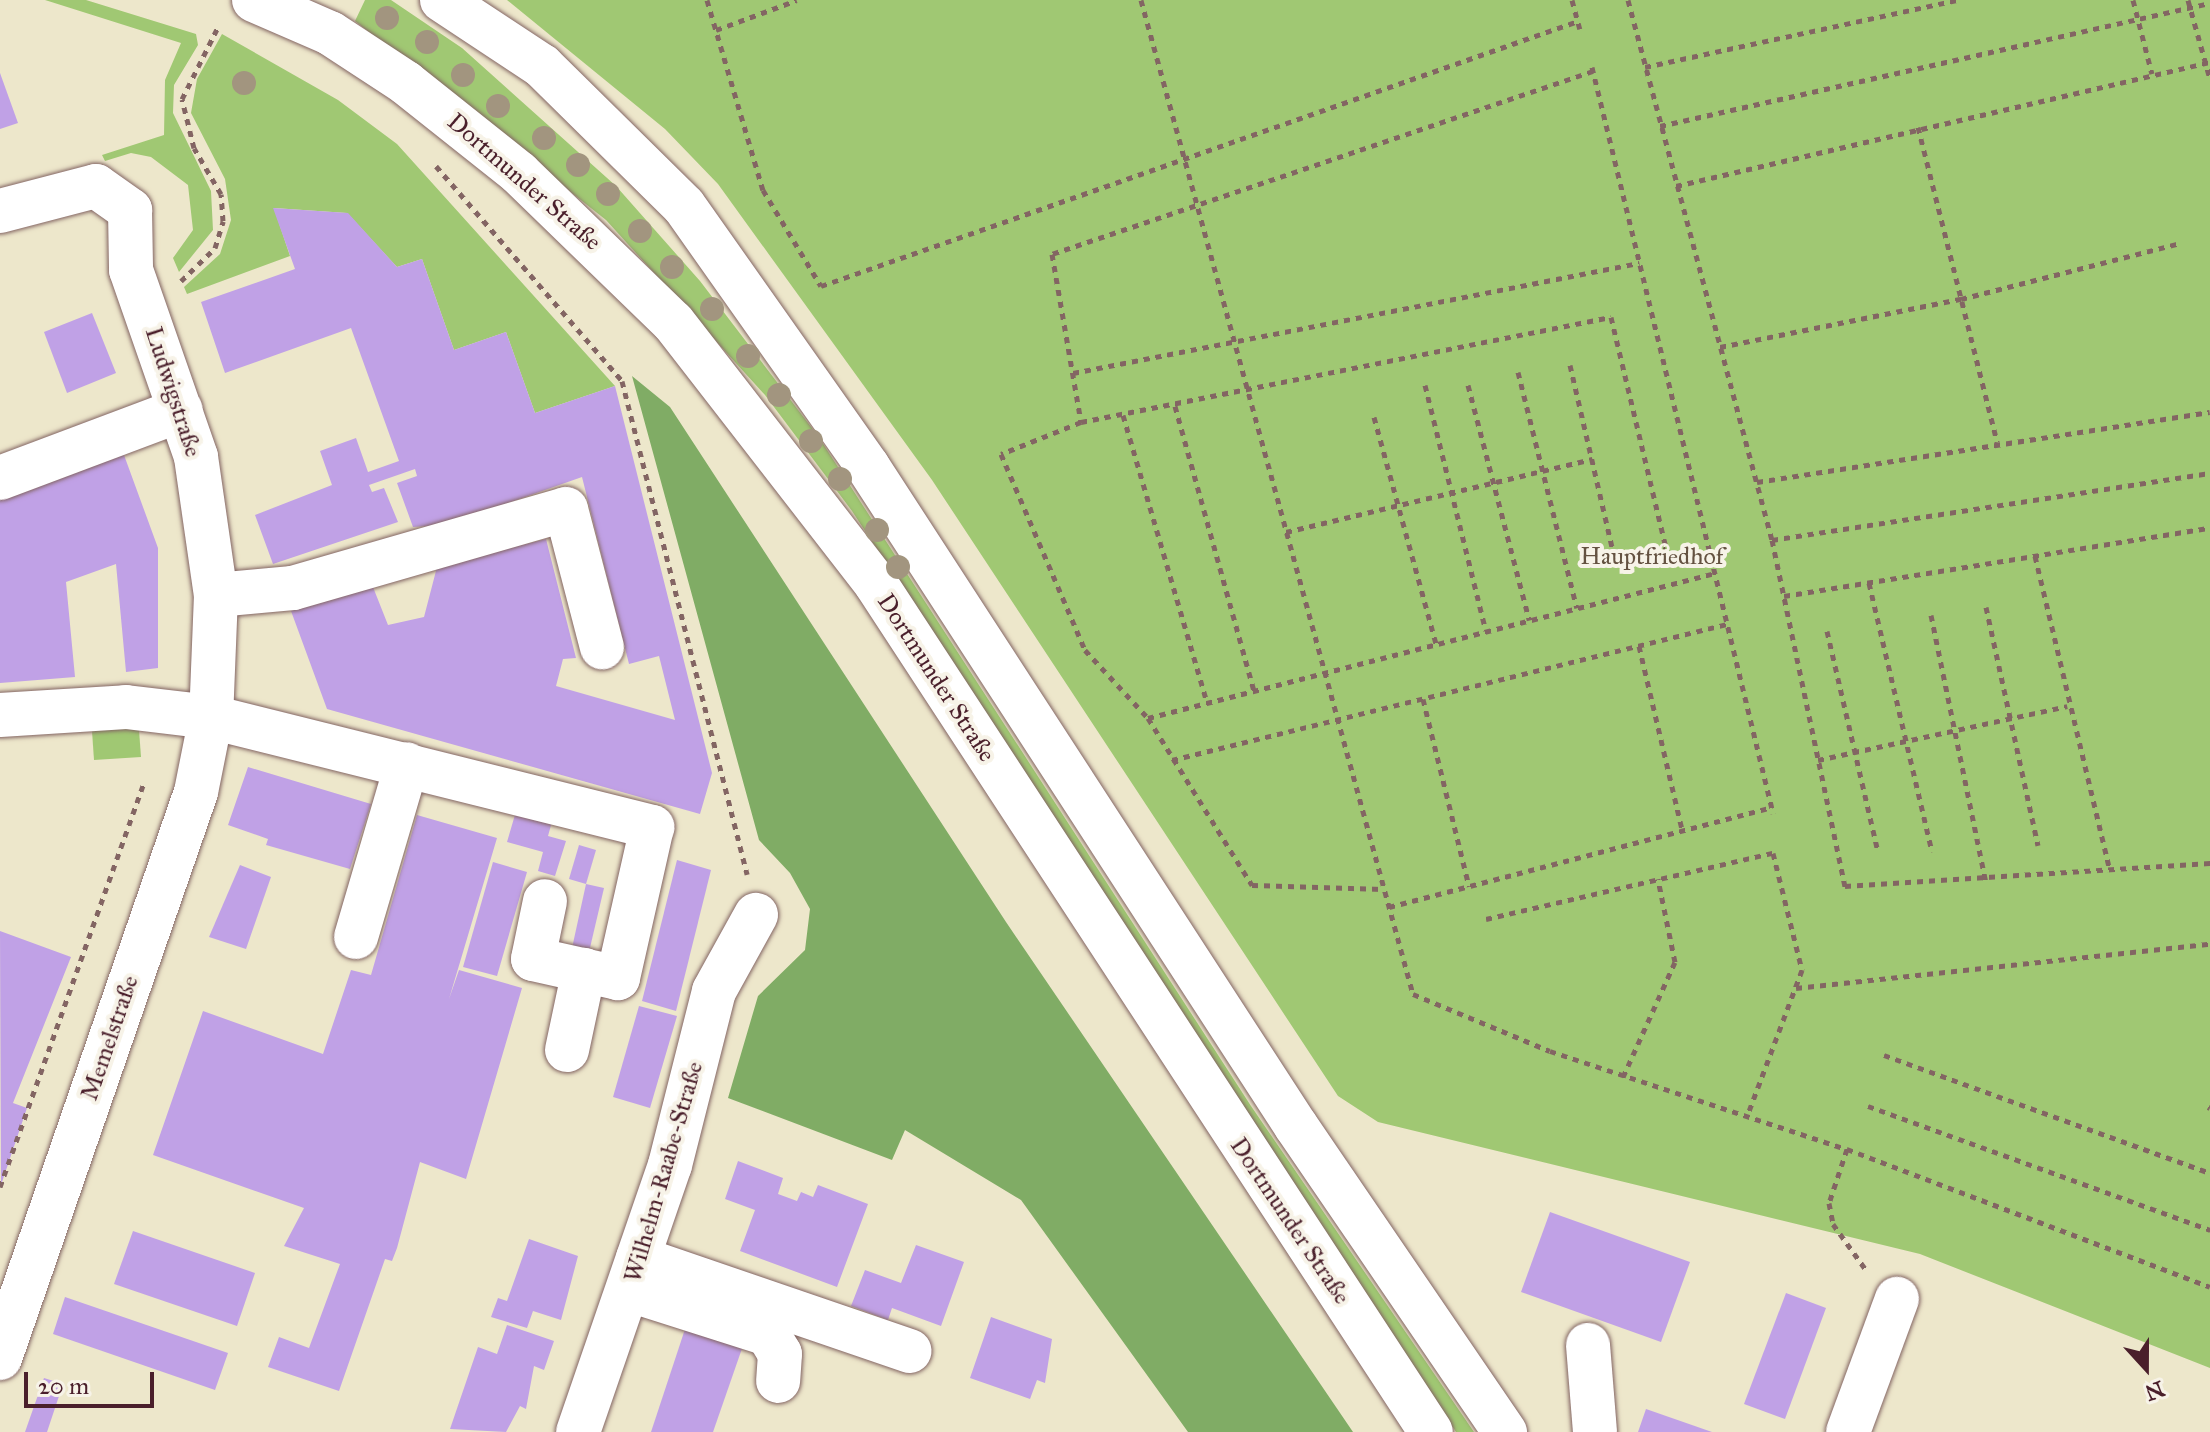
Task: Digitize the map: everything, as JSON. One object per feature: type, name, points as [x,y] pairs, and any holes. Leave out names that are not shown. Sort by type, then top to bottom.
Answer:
[{"type":"main road","name":"Dortmunder Straße","points":[[254,0],[309,15],[406,83],[587,235],[673,322],[777,450],[876,584],[1431,1432]]},
{"type":"main road","points":[[442,0],[542,66]]},
{"type":"main road","points":[[483,0],[542,66],[684,206],[859,453],[1296,1126],[1505,1432]]},
{"type":"main road","name":"Ludwigstraße","points":[[0,211],[96,186],[130,210],[131,270],[181,410],[211,529],[216,595],[211,717]]},
{"type":"main road","points":[[4,464],[181,410]]},
{"type":"main road","points":[[216,595],[293,588],[566,509],[602,647]]},
{"type":"main road","points":[[0,715],[126,707],[211,717],[652,827],[618,978],[533,959],[545,901]]},
{"type":"main road","name":"Memelstraße","points":[[0,1358],[196,792],[211,717]]},
{"type":"main road","points":[[356,937],[407,764]]},
{"type":"main road","name":"Wilhelm-Raabe-Straße","points":[[578,1432],[634,1274],[714,991],[756,915]]},
{"type":"main road","points":[[567,1050],[584,970]]},
{"type":"main road","points":[[634,1274],[910,1351]]},
{"type":"main road","points":[[634,1274],[768,1334],[780,1354],[778,1381]]},
{"type":"main road","points":[[1848,1432],[1897,1299]]},
{"type":"main road","points":[[1588,1345],[1595,1432]]},
{"type":"path","points":[[707,0],[763,190],[821,286],[1185,153],[1578,21]]},
{"type":"path","points":[[716,30],[797,0]]},
{"type":"path","points":[[1141,0],[1413,994],[1623,1078],[1847,1149],[2210,1287]]},
{"type":"path","points":[[1572,0],[1580,29]]},
{"type":"path","points":[[1628,0],[1772,540],[1845,886],[1986,882],[2210,863]]},
{"type":"path","points":[[1645,67],[1958,0]]},
{"type":"path","points":[[2133,0],[2152,74]]},
{"type":"path","points":[[2188,0],[2210,79]]},
{"type":"path","points":[[1660,126],[2210,3]]},
{"type":"path","points":[[144,308],[199,266],[223,221],[221,194],[194,148],[182,99],[218,27]]},
{"type":"path","points":[[1676,186],[1918,127],[2208,63]]},
{"type":"path","points":[[1081,422],[1052,254],[1593,69],[1772,810],[1682,830],[1389,907]]},
{"type":"path","points":[[1918,127],[1997,442]]},
{"type":"path","points":[[449,166],[427,152],[450,189],[622,381],[726,773],[756,915]]},
{"type":"path","points":[[1720,347],[1961,299],[2180,243]]},
{"type":"path","points":[[1073,373],[1639,263]]},
{"type":"path","points":[[1383,889],[1252,885],[1148,718],[1085,650],[1001,454],[1081,422],[1249,393],[1611,317],[1667,552]]},
{"type":"path","points":[[1570,365],[1616,564]]},
{"type":"path","points":[[1518,372],[1577,608]]},
{"type":"path","points":[[1425,385],[1486,631]]},
{"type":"path","points":[[1468,385],[1529,620]]},
{"type":"path","points":[[1175,406],[1254,691]]},
{"type":"path","points":[[1757,482],[1997,442],[2210,412]]},
{"type":"path","points":[[1123,415],[1207,703]]},
{"type":"path","points":[[1374,417],[1437,644]]},
{"type":"path","points":[[1286,532],[1592,459]]},
{"type":"path","points":[[1772,540],[2210,473]]},
{"type":"path","points":[[1784,596],[2210,528]]},
{"type":"path","points":[[2035,556],[2067,706],[2110,871]]},
{"type":"path","points":[[1148,718],[1715,573]]},
{"type":"path","points":[[1869,583],[1932,852]]},
{"type":"path","points":[[1986,607],[2038,845]]},
{"type":"path","points":[[1931,615],[1986,882]]},
{"type":"path","points":[[1172,760],[1727,624]]},
{"type":"path","points":[[1827,631],[1877,848]]},
{"type":"path","points":[[1639,646],[1682,830]]},
{"type":"path","points":[[1423,699],[1469,886]]},
{"type":"path","points":[[1818,760],[2067,706]]},
{"type":"path","points":[[0,1187],[143,785]]},
{"type":"path","points":[[1486,919],[1773,853],[1802,970],[1747,1116]]},
{"type":"path","points":[[1623,1078],[1675,962],[1658,879]]},
{"type":"path","points":[[1796,988],[2210,944]]},
{"type":"path","points":[[1884,1055],[2210,1173]]},
{"type":"path","points":[[1868,1106],[2210,1230]]},
{"type":"path","points":[[1847,1149],[1829,1203],[1833,1224],[1897,1299]]},
{"type":"green space","points":[[45,0],[86,0],[196,34],[198,45],[174,85],[173,113],[211,191],[213,230],[179,272],[173,258],[193,230],[188,185],[151,157],[131,153],[105,161],[102,155],[164,135],[165,80],[181,43]]},
{"type":"green space","points":[[365,0],[391,0],[462,48],[616,186],[700,281],[818,436],[1251,1106],[1474,1432],[1456,1432],[852,511],[765,395],[606,220],[355,21]]},
{"type":"green space","name":"Hauptfriedhof","points":[[507,0],[2210,0],[2210,1368],[1920,1254],[1378,1122],[1338,1096],[932,480],[718,184],[665,129]]},
{"type":"green space","points":[[222,34],[338,100],[397,144],[615,386],[535,413],[506,332],[454,350],[422,259],[397,267],[347,213],[274,208],[290,256],[187,294],[184,287],[220,254],[231,220],[225,179],[191,113],[197,79]]},
{"type":"green space","points":[[632,376],[670,407],[1006,922],[1353,1432],[1188,1432],[1021,1200],[905,1130],[892,1160],[728,1098],[758,996],[805,950],[810,909],[790,873],[759,840]]},
{"type":"green space","points":[[120,726],[139,730],[141,757],[94,760],[92,731]]},
{"type":"building","points":[[0,73],[18,123],[0,129]]},
{"type":"building","points":[[273,208],[348,213],[397,267],[422,259],[454,350],[506,332],[535,413],[615,386],[712,773],[700,814],[327,709],[291,611],[371,582],[388,625],[424,617],[437,567],[501,541],[506,549],[546,539],[576,658],[563,659],[556,686],[675,720],[659,656],[629,664],[582,477],[446,525],[413,527],[397,483],[417,476],[415,469],[369,485],[372,492],[384,488],[398,522],[273,564],[255,515],[332,485],[320,451],[356,438],[368,472],[399,461],[351,328],[225,373],[201,302],[295,269]]},
{"type":"building","points":[[92,313],[116,373],[67,393],[44,332]]},
{"type":"building","points":[[124,455],[158,548],[158,668],[126,672],[116,564],[66,582],[75,677],[0,683],[0,498]]},
{"type":"building","points":[[248,767],[371,804],[350,869],[266,845],[268,839],[228,825]]},
{"type":"building","points":[[517,808],[553,818],[548,836],[566,841],[555,876],[538,871],[543,852],[507,842]]},
{"type":"building","points":[[417,815],[497,838],[449,999],[459,970],[522,988],[466,1179],[420,1162],[397,1248],[392,1261],[385,1259],[339,1391],[268,1367],[279,1337],[309,1348],[340,1264],[284,1246],[304,1208],[153,1155],[203,1011],[323,1054],[351,970],[371,975]]},
{"type":"building","points":[[579,845],[596,850],[586,884],[569,879]]},
{"type":"building","points":[[677,860],[711,870],[676,1011],[642,1001]]},
{"type":"building","points":[[493,862],[527,872],[497,976],[463,967]]},
{"type":"building","points":[[240,865],[271,877],[246,949],[209,937]]},
{"type":"building","points":[[586,884],[604,888],[589,952],[572,948]]},
{"type":"building","points":[[0,931],[71,957],[13,1103],[27,1108],[1,1185]]},
{"type":"building","points":[[639,1006],[677,1016],[650,1108],[613,1097]]},
{"type":"building","points":[[738,1161],[783,1178],[778,1194],[797,1201],[801,1192],[813,1197],[818,1185],[868,1204],[837,1287],[740,1251],[755,1210],[725,1199]]},
{"type":"building","points":[[1550,1212],[1690,1262],[1661,1342],[1521,1292]]},
{"type":"building","points":[[133,1231],[255,1273],[237,1326],[114,1284]]},
{"type":"building","points":[[529,1239],[578,1256],[561,1320],[533,1311],[527,1328],[491,1317],[498,1298],[507,1301]]},
{"type":"building","points":[[916,1245],[964,1262],[941,1326],[892,1308],[888,1320],[851,1306],[865,1270],[901,1283]]},
{"type":"building","points":[[1786,1293],[1826,1308],[1785,1419],[1744,1404]]},
{"type":"building","points":[[65,1297],[228,1353],[215,1390],[53,1334]]},
{"type":"building","points":[[689,1317],[746,1337],[713,1432],[651,1432]]},
{"type":"building","points":[[991,1317],[1052,1339],[1045,1383],[1037,1380],[1030,1399],[970,1378]]},
{"type":"building","points":[[507,1325],[554,1341],[544,1370],[534,1366],[526,1409],[520,1406],[506,1432],[450,1429],[478,1347],[497,1354]]},
{"type":"building","points":[[44,1378],[63,1384],[47,1432],[25,1432]]},
{"type":"building","points":[[1646,1409],[1712,1432],[1638,1432]]}]
